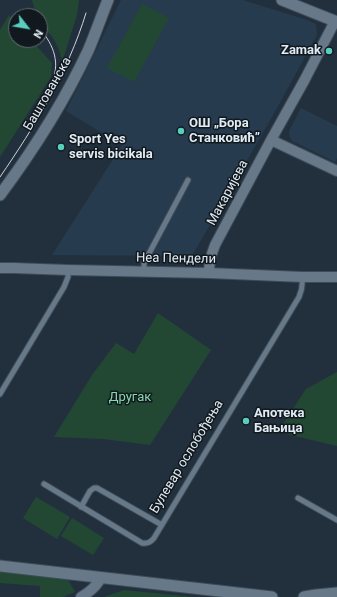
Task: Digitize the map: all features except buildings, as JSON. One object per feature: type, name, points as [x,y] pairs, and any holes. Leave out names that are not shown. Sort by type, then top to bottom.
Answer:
[{"type":"main road","name":"Баштованска","points":[[0,195],[36,142],[77,72],[88,50],[108,0]]},
{"type":"main road","points":[[282,0],[336,22]]},
{"type":"main road","points":[[0,566],[272,597]]},
{"type":"main road","points":[[304,597],[337,593]]},
{"type":"street","name":"Макаријева","points":[[209,273],[209,261],[211,254],[271,140],[336,22]]},
{"type":"street","points":[[271,140],[337,171]]},
{"type":"street","name":"Неа Пендели","points":[[0,261],[14,268]]},
{"type":"street","name":"Неа Пендели","points":[[0,268],[337,277]]},
{"type":"street","points":[[81,597],[92,590],[101,578]]},
{"type":"lane","points":[[147,272],[144,268],[144,263],[188,180]]},
{"type":"lane","points":[[0,394],[64,287],[68,277],[68,270]]},
{"type":"lane","name":"Булевар ослобођења","points":[[44,484],[142,543],[146,544],[150,542],[162,526],[299,297],[303,283],[302,277]]},
{"type":"lane","points":[[81,506],[90,491],[97,488],[162,526]]},
{"type":"lane","points":[[298,498],[337,520]]},
{"type":"shaded area","name":"ОШ „Бора Станковић”","points":[[121,0],[243,0],[316,24],[317,35],[272,117],[192,256],[52,255],[122,145],[66,111]]},
{"type":"shaded area","points":[[301,108],[337,126],[337,158],[335,162],[292,141],[290,138],[289,131]]},
{"type":"green space","points":[[32,0],[79,0],[77,15],[62,62],[60,52],[48,32],[48,8],[34,8]]},
{"type":"green space","points":[[142,4],[169,18],[134,82],[107,68]]},
{"type":"green space","points":[[8,17],[8,48],[38,48],[52,63],[51,77],[0,157],[0,30]]},
{"type":"green space","name":"Другак","points":[[158,313],[211,350],[150,445],[103,439],[54,437],[92,375],[116,343],[134,354]]},
{"type":"green space","points":[[337,372],[337,446],[278,432],[306,389]]},
{"type":"green space","points":[[36,497],[70,517],[57,539],[23,518]]},
{"type":"green space","points":[[72,518],[104,538],[93,555],[61,536]]},
{"type":"green space","points":[[0,572],[67,578],[75,592],[63,597],[40,597],[40,586],[0,583]]},
{"type":"green space","points":[[124,590],[194,597],[104,597]]},
{"type":"tram line","points":[[0,177],[26,138],[49,98],[70,56],[86,13]]},
{"type":"tram line","points":[[48,40],[56,62],[54,77],[51,84]]},
{"type":"place","name":"Zamak","points":[[329,51]]},
{"type":"place","name":"ОШ „Бора Станковић”","points":[[181,131]]},
{"type":"place","name":"Sport Yes servis bicikala","points":[[61,147]]},
{"type":"place","name":"Апотека Бањица","points":[[246,421]]}]
